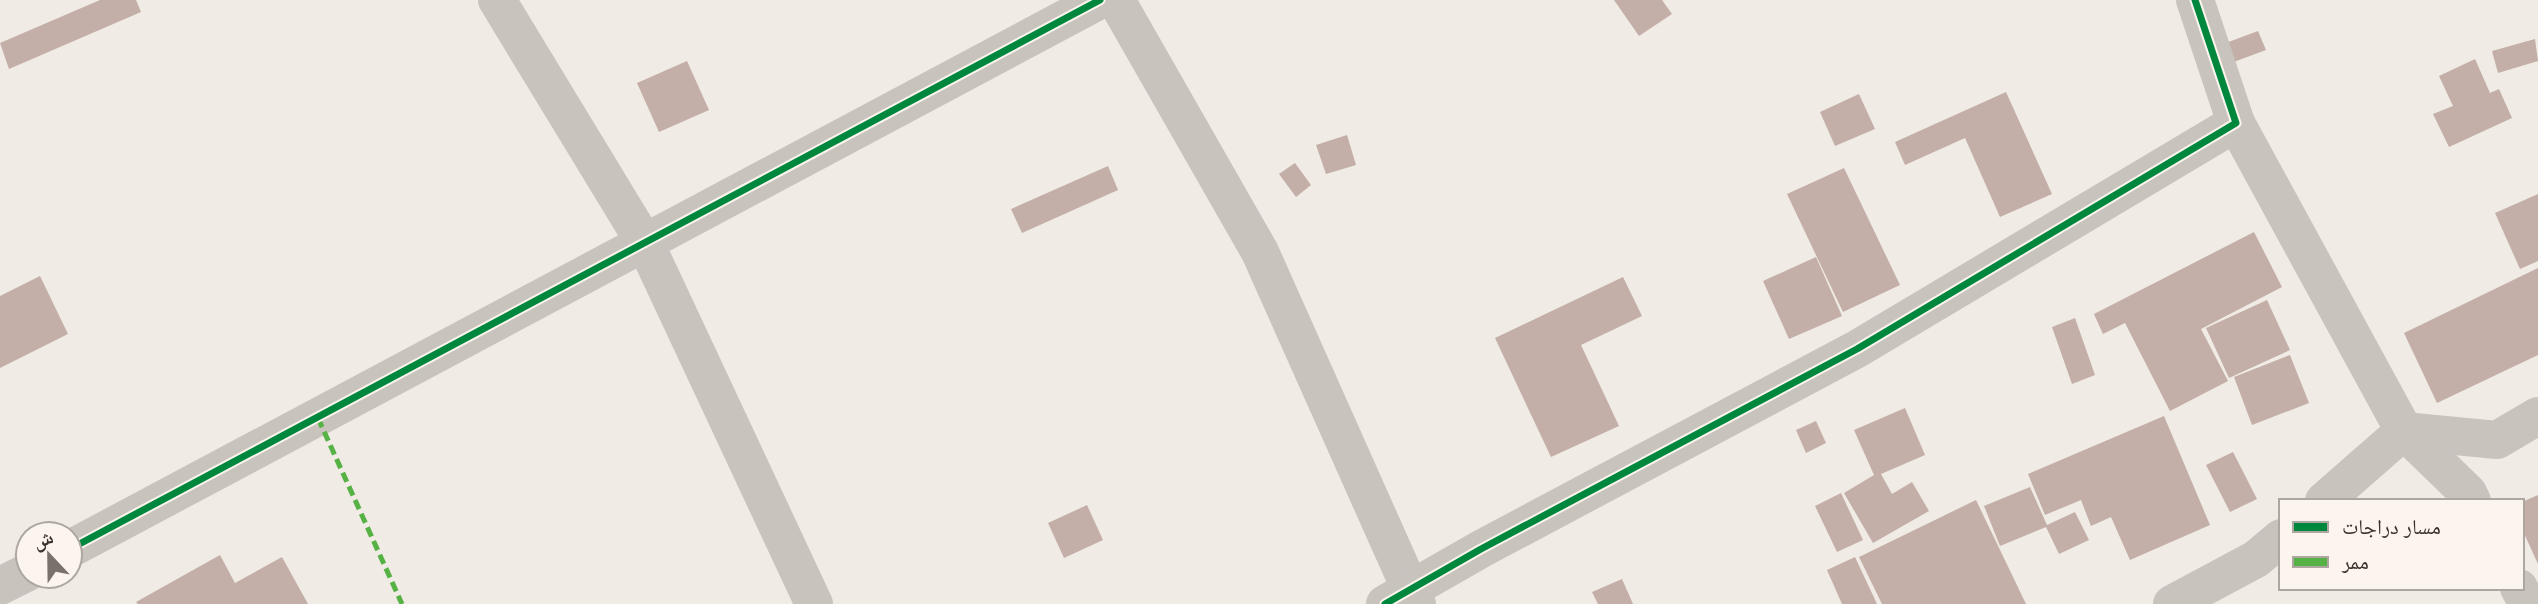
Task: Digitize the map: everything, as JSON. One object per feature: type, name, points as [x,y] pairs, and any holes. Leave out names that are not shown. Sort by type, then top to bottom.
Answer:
[{"type":"street","points":[[497,0],[646,245],[814,604]]},
{"type":"street","points":[[84,542],[646,245],[1100,0]]},
{"type":"street","points":[[1116,0],[1260,252],[1404,599],[1481,548],[1857,349],[2236,123]]},
{"type":"street","points":[[2195,0],[2236,123],[2404,431],[2471,499]]},
{"type":"street","points":[[2326,499],[2404,431],[2497,440],[2538,416]]},
{"type":"street","points":[[2172,604],[2256,559],[2279,540]]},
{"type":"building","points":[[100,0],[136,0],[141,12],[9,69],[0,43]]},
{"type":"building","points":[[1614,0],[1662,0],[1672,14],[1639,36]]},
{"type":"building","points":[[2258,31],[2266,50],[2223,66],[2215,47]]},
{"type":"building","points":[[2535,39],[2538,61],[2498,73],[2492,51]]},
{"type":"building","points":[[2475,59],[2490,93],[2499,89],[2512,118],[2449,147],[2433,114],[2453,106],[2439,76]]},
{"type":"building","points":[[687,61],[709,110],[659,132],[637,83]]},
{"type":"building","points":[[2006,92],[2052,194],[2000,217],[1965,138],[1905,165],[1895,142]]},
{"type":"building","points":[[1859,94],[1875,129],[1835,146],[1820,112]]},
{"type":"building","points":[[1347,135],[1356,165],[1326,174],[1316,145]]},
{"type":"building","points":[[1295,163],[1311,185],[1296,197],[1279,174]]},
{"type":"building","points":[[1108,166],[1118,190],[1022,233],[1011,209]]},
{"type":"building","points":[[1844,168],[1900,285],[1843,312],[1787,194]]},
{"type":"building","points":[[2538,194],[2538,261],[2520,269],[2495,213]]},
{"type":"building","points":[[2254,232],[2282,287],[2201,329],[2228,381],[2170,411],[2125,323],[2103,334],[2094,314]]},
{"type":"building","points":[[1816,257],[1842,316],[1789,339],[1763,281]]},
{"type":"building","points":[[2538,268],[2538,355],[2437,403],[2404,333]]},
{"type":"building","points":[[40,276],[68,334],[0,368],[0,296]]},
{"type":"building","points":[[1623,277],[1642,316],[1581,345],[1619,426],[1551,457],[1495,338]]},
{"type":"building","points":[[2267,300],[2290,350],[2229,378],[2206,328]]},
{"type":"building","points":[[2075,318],[2095,375],[2072,384],[2052,327]]},
{"type":"building","points":[[2290,355],[2309,403],[2252,425],[2234,377]]},
{"type":"building","points":[[1905,408],[1925,455],[1881,474],[1892,494],[1912,482],[1929,511],[1873,543],[1844,493],[1874,475],[1854,430]]},
{"type":"building","points":[[2164,416],[2210,525],[2130,560],[2111,517],[2091,526],[2081,500],[2045,515],[2028,474]]},
{"type":"building","points":[[1816,421],[1826,443],[1806,453],[1796,430]]},
{"type":"building","points":[[2233,452],[2257,499],[2230,512],[2206,465]]},
{"type":"building","points":[[2030,487],[2047,525],[2075,512],[2089,540],[2059,554],[2046,527],[2000,546],[1984,506]]},
{"type":"building","points":[[1841,493],[1863,540],[1837,552],[1815,506]]},
{"type":"building","points":[[2538,495],[2538,564],[2524,533],[2524,501]]},
{"type":"building","points":[[1976,500],[2026,604],[1882,604],[1859,557]]},
{"type":"building","points":[[1087,505],[1103,540],[1064,558],[1048,523]]},
{"type":"building","points":[[220,555],[235,583],[282,557],[308,604],[136,602]]},
{"type":"building","points":[[1855,557],[1877,604],[1842,604],[1827,570]]},
{"type":"building","points":[[1622,579],[1633,604],[1598,604],[1592,592]]},
{"type":"marked path","points":[[318,418],[402,604]]},
{"type":"cycle path","points":[[84,542],[1100,0]]},
{"type":"cycle path","points":[[1385,604],[1481,549],[1857,349],[2236,123],[2195,0]]}]
